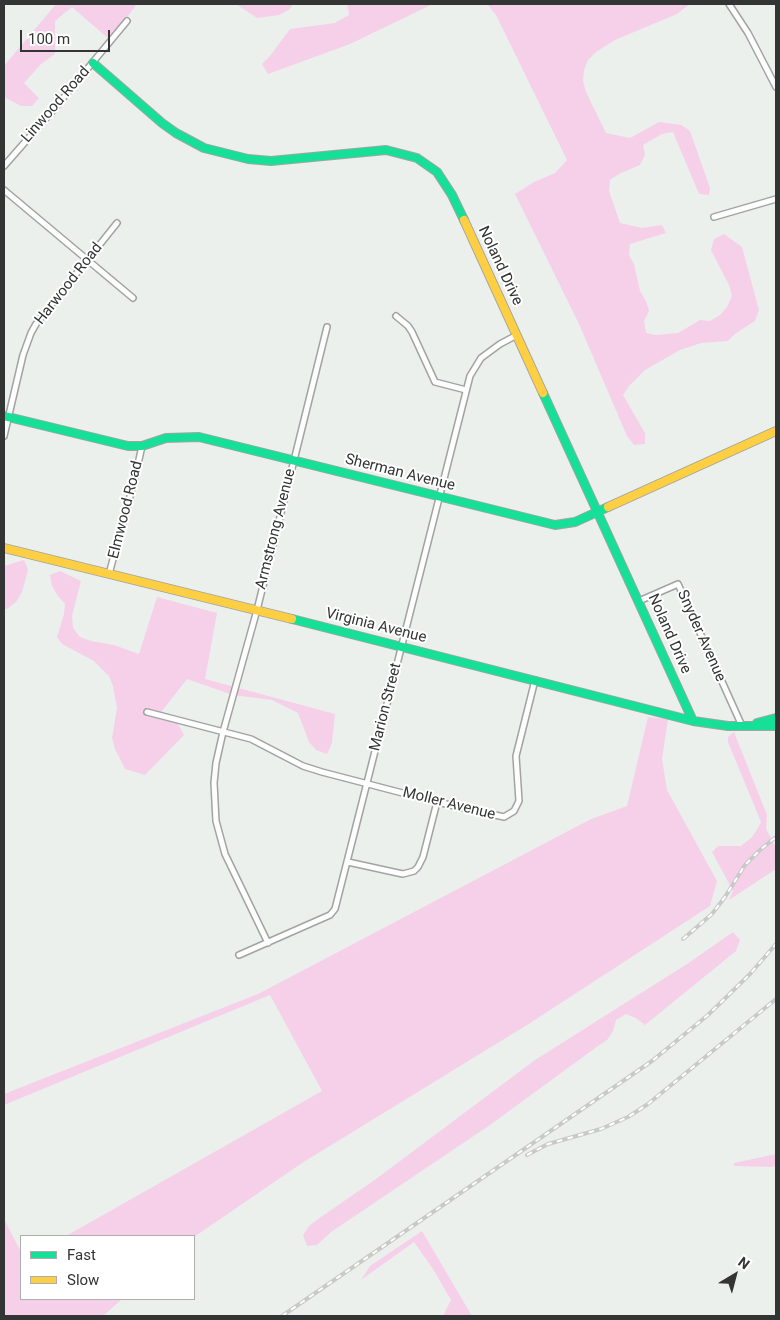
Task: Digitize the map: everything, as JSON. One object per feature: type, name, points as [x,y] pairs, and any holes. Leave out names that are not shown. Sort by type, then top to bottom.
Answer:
[{"type":"street","points":[[728,4],[748,33],[776,87]]},
{"type":"street","name":"Linwood Road","points":[[4,166],[128,21]]},
{"type":"street","name":"Noland Drive","points":[[93,63],[176,134],[204,148],[248,159],[271,161],[386,150],[408,154],[428,164],[445,182],[693,721]]},
{"type":"street","points":[[4,190],[133,298]]},
{"type":"street","points":[[714,217],[776,198]]},
{"type":"street","name":"Harwood Road","points":[[4,436],[6,416],[31,333],[36,324],[117,224]]},
{"type":"street","points":[[396,316],[412,332],[435,382],[466,390]]},
{"type":"street","name":"Armstrong Avenue","points":[[268,942],[225,854],[216,821],[214,783],[216,763],[223,732],[257,610],[327,327]]},
{"type":"street","name":"Marion Street","points":[[239,955],[333,913],[348,862],[466,390],[474,367],[481,358],[500,344],[517,335]]},
{"type":"street","name":"Sherman Avenue","points":[[6,416],[114,443],[142,446],[166,438],[199,437],[555,525],[575,522],[776,431]]},
{"type":"street","name":"Elmwood Road","points":[[109,574],[142,446]]},
{"type":"street","name":"Virginia Avenue","points":[[4,548],[402,646],[693,721],[742,726],[776,726]]},
{"type":"street","name":"Snyder Avenue","points":[[639,601],[678,584],[742,726]]},
{"type":"street","name":"Moller Avenue","points":[[147,712],[251,739],[303,766],[496,817],[504,817],[514,811],[520,801],[516,767],[518,747],[535,680]]},
{"type":"street","name":"Virginia Avenue","points":[[742,726],[776,718]]},
{"type":"street","points":[[348,862],[398,874],[414,871],[423,857],[437,802]]},
{"type":"shaded area","points":[[56,4],[137,4],[110,40],[72,7],[55,21],[55,54],[41,64],[24,83],[39,98],[32,106],[21,106],[4,97],[4,66]]},
{"type":"shaded area","points":[[236,4],[293,4],[289,10],[279,15],[257,18]]},
{"type":"shaded area","points":[[347,4],[433,4],[350,44],[268,74],[262,64],[290,29],[335,23],[349,15]]},
{"type":"shaded area","points":[[487,4],[690,4],[677,14],[615,40],[596,52],[588,60],[584,70],[583,81],[586,92],[606,133],[630,138],[659,122],[681,125],[690,131],[710,188],[709,195],[699,194],[673,132],[662,134],[643,145],[645,155],[640,165],[610,180],[609,191],[620,223],[642,228],[662,225],[666,233],[630,244],[629,255],[634,264],[640,291],[649,311],[644,321],[646,333],[656,335],[678,333],[700,320],[710,321],[720,315],[727,307],[732,296],[729,285],[711,250],[714,239],[724,234],[742,247],[759,310],[755,321],[736,333],[728,341],[701,343],[680,350],[645,370],[629,386],[623,395],[645,433],[645,444],[634,445],[627,436],[579,324],[515,194],[534,182],[555,173],[567,160],[496,15]]},
{"type":"shaded area","points":[[24,560],[28,570],[22,592],[16,602],[7,609],[4,609],[4,566]]},
{"type":"shaded area","points":[[60,571],[81,581],[72,616],[73,628],[80,637],[114,645],[139,654],[157,597],[217,613],[205,679],[335,714],[332,743],[327,754],[316,750],[309,742],[298,713],[272,700],[233,695],[187,679],[162,711],[177,722],[184,735],[145,775],[125,769],[112,738],[117,708],[109,676],[94,661],[62,644],[57,637],[65,604],[52,586],[50,575]]},
{"type":"shaded area","points":[[648,717],[668,719],[662,759],[667,790],[717,881],[710,906],[527,1025],[302,1163],[195,1236],[68,1235],[322,1091],[270,995],[4,1105],[4,1094],[258,994],[591,819],[627,806]]},
{"type":"shaded area","points":[[734,732],[767,815],[766,829],[776,847],[776,869],[729,900],[733,891],[712,852],[718,846],[741,846],[752,837],[761,822],[728,742],[728,737]]},
{"type":"shaded area","points":[[733,932],[740,940],[736,951],[645,1025],[636,1018],[626,1014],[616,1020],[613,1031],[607,1040],[490,1125],[331,1232],[317,1245],[307,1246],[303,1235],[309,1226],[318,1219],[376,1179],[535,1060],[687,964]]},
{"type":"shaded area","points":[[776,1154],[776,1165],[773,1167],[734,1166],[734,1163]]},
{"type":"shaded area","points":[[4,1219],[20,1250],[20,1300],[121,1300],[103,1316],[4,1316]]},
{"type":"shaded area","points":[[422,1231],[472,1316],[443,1316],[451,1300],[414,1242],[361,1280],[370,1266]]},
{"type":"railway","points":[[683,939],[712,914],[745,865],[776,837]]},
{"type":"railway","points":[[282,1316],[652,1061],[708,1015],[750,974],[776,944]]},
{"type":"railway","points":[[527,1155],[548,1144],[601,1129],[628,1117],[648,1104],[776,999]]},
{"type":"traffic: fast","points":[[93,63],[162,123],[204,148],[248,159],[271,161],[386,150],[417,158],[437,172],[452,195],[464,220]]},
{"type":"traffic: fast","points":[[543,393],[693,721]]},
{"type":"traffic: fast","points":[[4,416],[128,446],[142,446],[166,438],[199,437],[555,525],[575,522],[608,507]]},
{"type":"traffic: fast","points":[[292,619],[693,721],[728,726],[776,726]]},
{"type":"traffic: fast","points":[[757,723],[776,718]]},
{"type":"traffic: slow","points":[[464,220],[543,393]]},
{"type":"traffic: slow","points":[[608,507],[776,431]]},
{"type":"traffic: slow","points":[[4,548],[292,619]]}]
